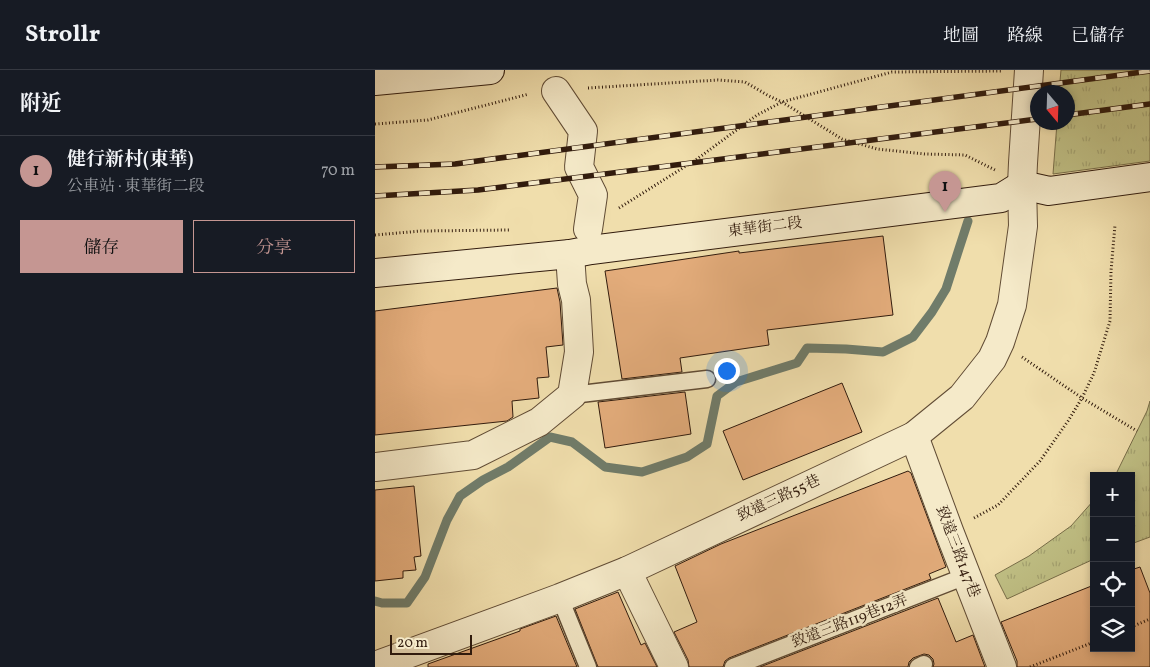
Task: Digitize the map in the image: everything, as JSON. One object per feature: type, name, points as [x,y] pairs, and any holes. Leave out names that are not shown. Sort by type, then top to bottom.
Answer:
[{"type":"street","points":[[375,80],[489,70]]},
{"type":"street","name":"致遠三路55巷","points":[[375,666],[560,598],[627,571],[914,436],[962,397],[992,359],[1000,342],[1012,305],[1023,226],[1022,185],[1029,70]]},
{"type":"street","points":[[556,92],[583,131],[579,167],[593,195],[589,228]]},
{"type":"street","points":[[1022,185],[1049,191],[1150,177]]},
{"type":"street","name":"東華街二段","points":[[375,273],[569,254],[1001,198],[1022,185]]},
{"type":"street","points":[[375,467],[473,455],[539,422],[571,395],[579,352],[576,300],[572,284],[569,254]]},
{"type":"street","name":"致遠三路147巷","points":[[914,436],[1002,667]]},
{"type":"street","points":[[627,571],[674,667]]},
{"type":"lane","points":[[571,395],[707,379]]},
{"type":"lane","name":"致遠三路119巷12弄","points":[[733,667],[967,576]]},
{"type":"lane","points":[[560,598],[588,667]]},
{"type":"path","points":[[589,228],[697,159],[757,116],[782,102],[892,72],[1006,70]]},
{"type":"path","points":[[375,124],[428,120],[529,94],[718,80],[745,82],[782,102],[842,139],[877,149],[925,154],[965,155],[998,171]]},
{"type":"path","points":[[949,531],[998,505],[1040,461],[1082,398],[1094,373],[1110,321],[1111,271],[1115,226]]},
{"type":"path","points":[[375,235],[509,230]]},
{"type":"path","points":[[1000,342],[1082,398],[1137,431]]},
{"type":"path","points":[[1135,625],[1150,619]]},
{"type":"path","points":[[1030,667],[1090,644]]},
{"type":"green space","points":[[1061,70],[1150,70],[1150,161],[1053,174],[1056,130],[1075,130],[1075,85],[1060,85]]},
{"type":"green space","points":[[1150,401],[1150,537],[1135,543],[1135,472],[1117,472]]},
{"type":"green space","points":[[1090,505],[1090,561],[1007,599],[995,575],[1029,556],[1071,526]]},
{"type":"building","points":[[883,236],[893,315],[767,330],[769,345],[680,358],[682,372],[622,379],[605,271],[739,251],[739,253]]},
{"type":"building","points":[[557,288],[560,302],[563,345],[546,347],[549,377],[537,378],[539,398],[512,401],[513,417],[507,421],[375,435],[375,311]]},
{"type":"building","points":[[842,383],[862,432],[743,480],[723,431]]},
{"type":"building","points":[[685,392],[691,434],[605,448],[598,402]]},
{"type":"building","points":[[908,471],[911,473],[946,567],[929,574],[931,579],[729,658],[725,661],[723,667],[689,667],[688,660],[674,632],[697,622],[675,566],[721,544]]},
{"type":"building","points":[[414,486],[421,556],[414,557],[416,570],[403,571],[403,578],[375,581],[375,490]]},
{"type":"building","points":[[1140,567],[1150,593],[1150,667],[1017,667],[1017,661],[1001,622],[1090,587],[1090,652],[1135,652],[1135,569]]},
{"type":"building","points":[[618,592],[641,645],[645,643],[657,667],[598,667],[575,609]]},
{"type":"building","points":[[938,598],[956,642],[973,635],[985,667],[933,667],[933,659],[929,655],[924,654],[913,658],[909,662],[908,667],[760,667]]},
{"type":"building","points":[[556,616],[577,667],[428,667],[428,664]]},
{"type":"waterway","points":[[375,601],[382,603],[407,603],[425,577],[447,520],[460,496],[483,480],[508,467],[550,437],[572,442],[605,467],[642,472],[687,457],[707,444],[717,396],[736,382],[797,363],[807,348],[883,352],[913,337],[946,289],[968,221]]},
{"type":"railway","points":[[375,167],[455,164],[1150,71]]},
{"type":"railway","points":[[1075,114],[1150,104]]},
{"type":"railway","points":[[375,196],[478,190],[1030,120]]},
{"type":"place","name":"健行新村(東華)","points":[[945,212]]}]
